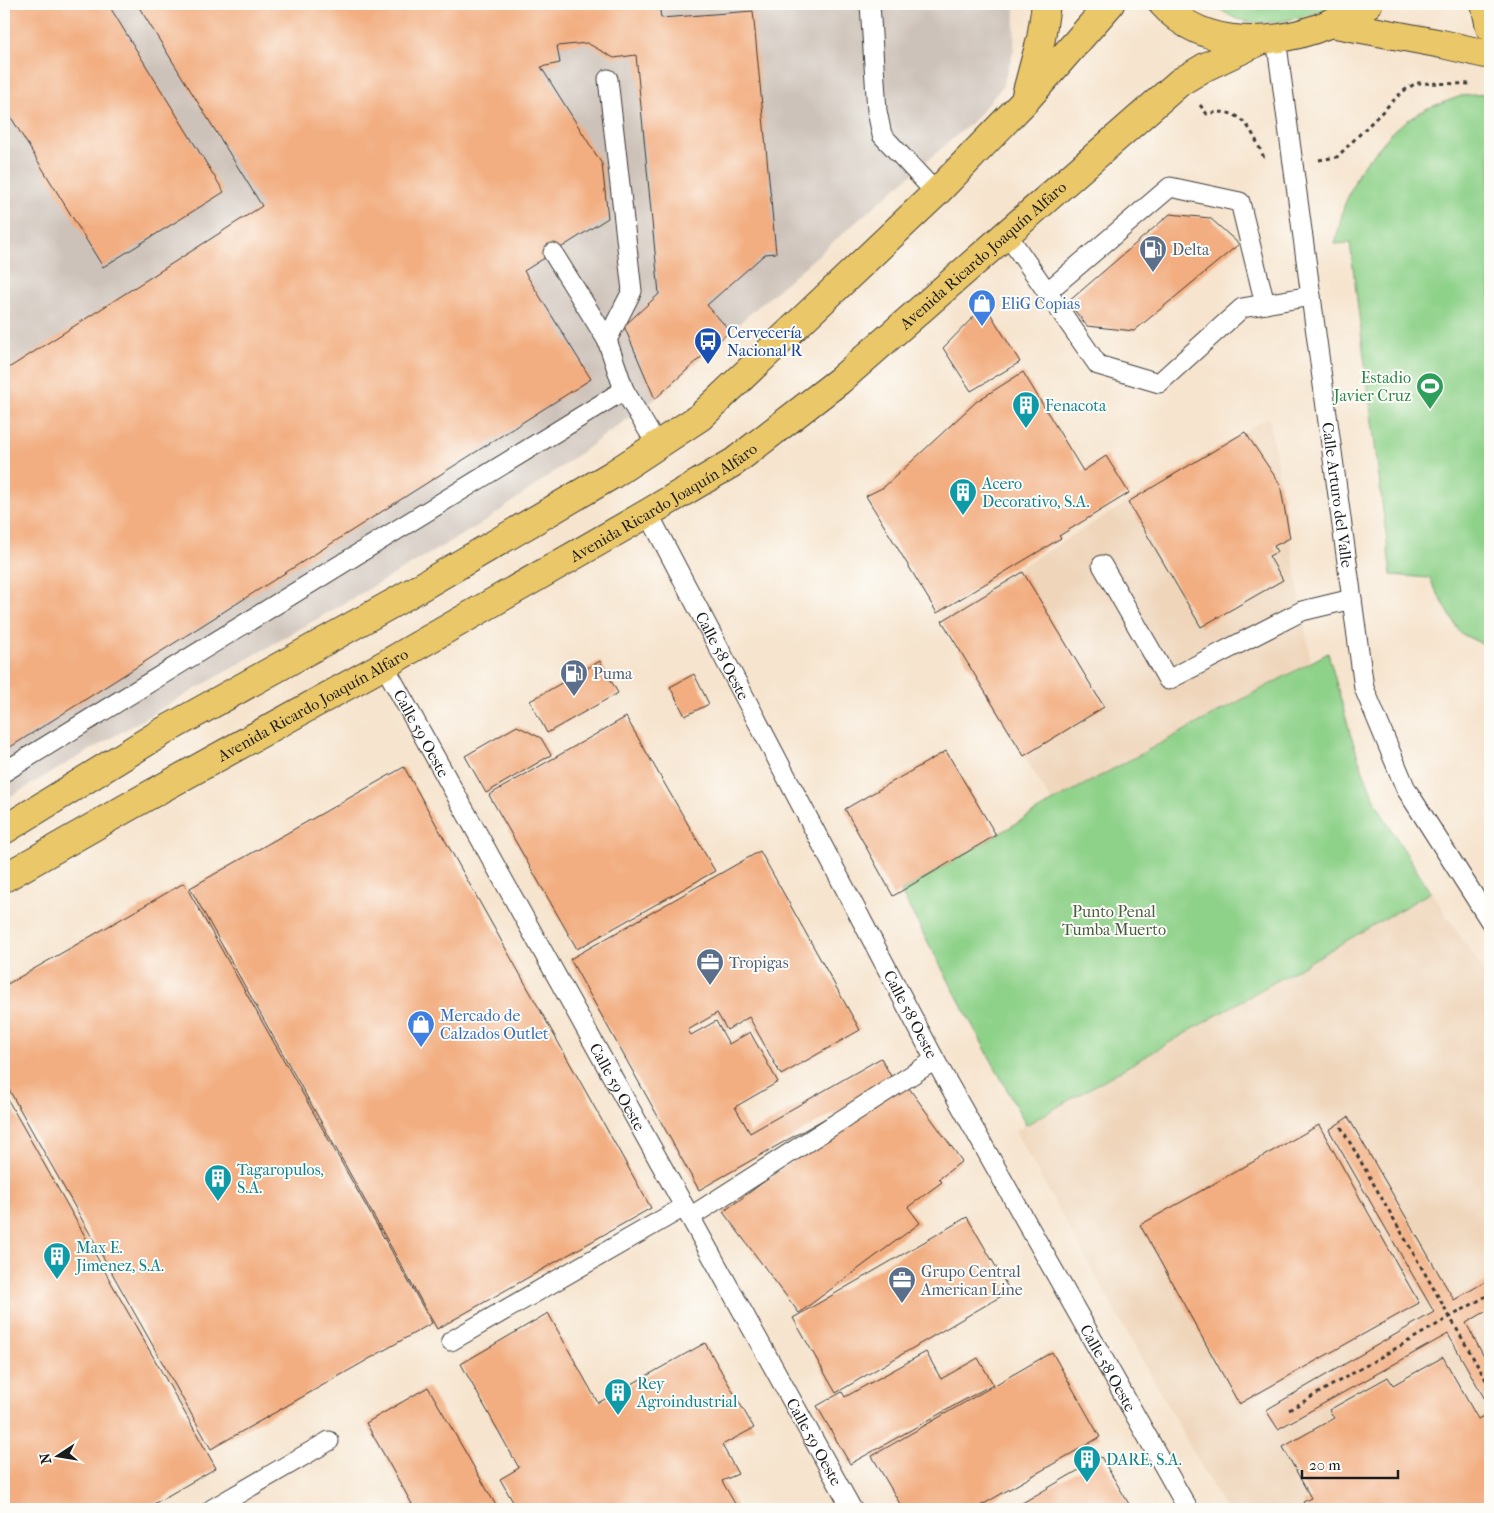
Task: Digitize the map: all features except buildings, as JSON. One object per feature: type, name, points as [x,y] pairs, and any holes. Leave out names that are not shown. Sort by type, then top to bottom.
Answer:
[{"type":"main road","points":[[1024,102],[1041,39],[1046,4]]},
{"type":"main road","points":[[4,830],[164,731],[405,596],[612,475],[700,417],[936,194],[1024,102],[1110,4]]},
{"type":"main road","points":[[1163,4],[1172,14],[1198,31],[1220,38],[1269,39],[1301,33],[1330,23],[1368,4]]},
{"type":"main road","points":[[1485,4],[1490,27]]},
{"type":"main road","points":[[1330,23],[1490,54]]},
{"type":"main road","name":"Avenida Ricardo Joaquín Alfaro","points":[[4,878],[384,664],[734,462],[839,381],[1180,82],[1205,67],[1269,39]]},
{"type":"lane","points":[[870,4],[877,111],[882,135],[936,194]]},
{"type":"lane","name":"Calle Arturo del Valle","points":[[1269,39],[1293,164],[1364,688],[1406,789],[1490,921]]},
{"type":"lane","points":[[607,340],[632,290],[608,79]]},
{"type":"lane","points":[[1047,292],[1170,188],[1240,202],[1265,304]]},
{"type":"lane","points":[[1006,233],[1098,365],[1159,382],[1242,308],[1311,296]]},
{"type":"lane","points":[[553,253],[607,340],[624,390],[657,445]]},
{"type":"lane","points":[[4,772],[624,390]]},
{"type":"lane","name":"Calle 58 Oeste","points":[[648,513],[935,1060],[1188,1509]]},
{"type":"lane","points":[[1102,565],[1168,680],[1302,611],[1352,599]]},
{"type":"lane","name":"Calle 59 Oeste","points":[[384,664],[852,1509]]},
{"type":"lane","points":[[451,1342],[687,1212],[935,1060]]},
{"type":"lane","points":[[212,1509],[329,1442]]},
{"type":"path","points":[[1180,82],[1207,114],[1220,110],[1243,120],[1254,133],[1268,167],[1338,157],[1402,92],[1416,83],[1474,84]]},
{"type":"path","points":[[1341,1127],[1490,1387]]},
{"type":"path","points":[[1289,1410],[1490,1294]]},
{"type":"shaded area","points":[[4,4],[1015,4],[1014,50],[1002,87],[972,122],[730,331],[655,399],[486,521],[4,800]]},
{"type":"shaded area","points":[[1269,417],[1311,662],[1052,802],[939,616]]},
{"type":"shaded area","points":[[1431,892],[1490,981],[1490,1509],[1225,1509],[1015,1131]]},
{"type":"green space","points":[[1216,4],[1343,4],[1295,19],[1260,23],[1228,15]]},
{"type":"green space","name":"Estadio Javier Cruz","points":[[1490,95],[1490,648],[1460,633],[1429,578],[1391,575],[1350,243],[1335,244],[1344,206],[1360,169],[1396,128],[1425,109],[1461,96]]},
{"type":"green space","name":"Punto Penal Tumba Muerto","points":[[1328,653],[1350,733],[1371,791],[1398,841],[1431,892],[1026,1125],[901,892],[1052,802]]},
{"type":"place","name":"Delta","points":[[1153,273]]},
{"type":"place","name":"EliG Copias","points":[[982,327]]},
{"type":"place","name":"Cervecería Nacional R","points":[[708,365]]},
{"type":"place","name":"Estadio Javier Cruz","points":[[1430,410]]},
{"type":"place","name":"Fenacota","points":[[1026,429]]},
{"type":"place","name":"Acero Decorativo, S.A.","points":[[963,516]]},
{"type":"place","name":"Puma","points":[[574,697]]},
{"type":"place","name":"Tropigas","points":[[710,986]]},
{"type":"place","name":"Mercado de Calzados Outlet","points":[[421,1048]]},
{"type":"place","name":"Tagaropulos, S.A.","points":[[218,1202]]},
{"type":"place","name":"Max E. Jimenez, S.A.","points":[[57,1280]]},
{"type":"place","name":"Grupo Central American Line","points":[[902,1304]]},
{"type":"place","name":"Rey Agroindustrial","points":[[618,1416]]},
{"type":"place","name":"DARE, S.A.","points":[[1087,1483]]}]
